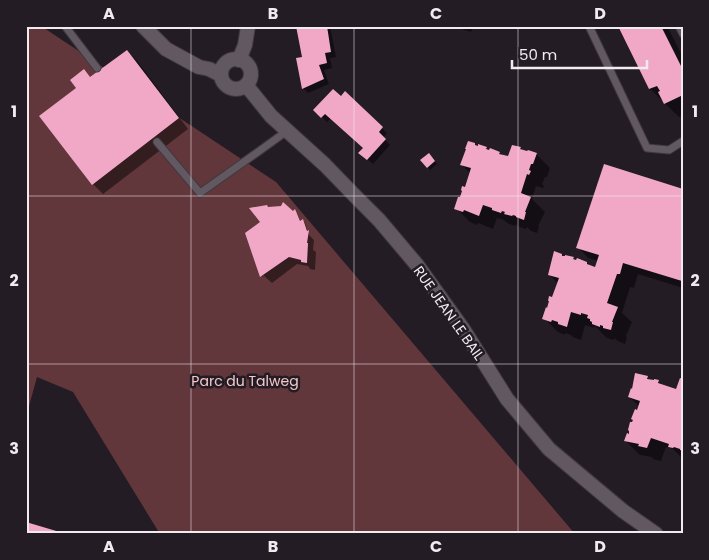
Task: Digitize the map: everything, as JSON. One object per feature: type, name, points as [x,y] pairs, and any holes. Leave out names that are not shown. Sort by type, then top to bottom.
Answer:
[{"type":"street","points":[[143,26],[166,50],[199,67],[209,69],[221,75]]},
{"type":"street","points":[[240,60],[246,45],[248,26]]},
{"type":"street","points":[[231,60],[240,60],[251,70],[251,78],[241,88],[230,88],[222,80],[222,70],[231,60]]},
{"type":"street","name":"RUE JEAN LE BAIL","points":[[246,85],[271,116],[325,165],[363,203],[417,265],[463,330],[507,399],[549,448],[623,511],[656,534]]},
{"type":"lane","points":[[65,26],[97,68]]},
{"type":"lane","points":[[589,26],[647,148],[669,150],[683,141]]},
{"type":"lane","points":[[679,26],[683,34]]},
{"type":"lane","points":[[157,142],[200,193],[287,130]]},
{"type":"green space","name":"Parc du Talweg","points":[[26,26],[41,26],[276,182],[575,534],[160,534],[73,392],[37,377],[26,417]]},
{"type":"building","points":[[296,26],[327,26],[331,52],[325,53],[327,63],[319,65],[324,79],[302,89],[296,58],[302,57]]},
{"type":"building","points":[[618,26],[661,26],[683,70],[683,74],[681,74],[683,80],[681,81],[683,95],[664,104],[657,86],[649,89]]},
{"type":"building","points":[[127,50],[179,118],[92,185],[39,116],[76,88],[70,80],[84,69],[90,77]]},
{"type":"building","points":[[333,89],[341,96],[345,91],[383,127],[379,132],[386,139],[367,160],[358,153],[363,148],[325,114],[321,118],[313,110]]},
{"type":"building","points":[[468,141],[508,156],[512,145],[537,153],[521,193],[531,197],[524,220],[513,215],[504,214],[505,212],[502,211],[501,213],[492,210],[492,208],[483,205],[479,216],[464,210],[463,212],[454,209],[458,197],[460,197],[462,186],[465,187],[471,168],[460,165]]},
{"type":"building","points":[[429,153],[435,161],[427,168],[420,160]]},
{"type":"building","points":[[604,164],[683,189],[683,280],[623,263],[607,303],[618,307],[611,330],[592,324],[590,319],[587,318],[588,315],[571,312],[567,327],[552,320],[551,322],[542,319],[547,308],[549,296],[552,297],[559,278],[548,275],[554,251],[562,254],[562,256],[574,257],[573,259],[576,260],[577,258],[595,267],[599,255],[576,248]]},
{"type":"building","points":[[283,202],[293,211],[295,209],[300,221],[303,219],[307,231],[309,230],[307,263],[289,257],[260,277],[245,233],[260,222],[249,208],[267,205],[268,207],[281,206]]},
{"type":"building","points":[[635,373],[648,376],[647,379],[659,380],[658,383],[676,389],[680,378],[683,379],[683,451],[674,447],[668,447],[669,444],[651,438],[647,448],[624,441],[627,433],[629,434],[630,422],[633,420],[631,419],[640,401],[628,397],[632,389]]},
{"type":"building","points":[[26,522],[63,533],[63,534],[26,534]]}]
